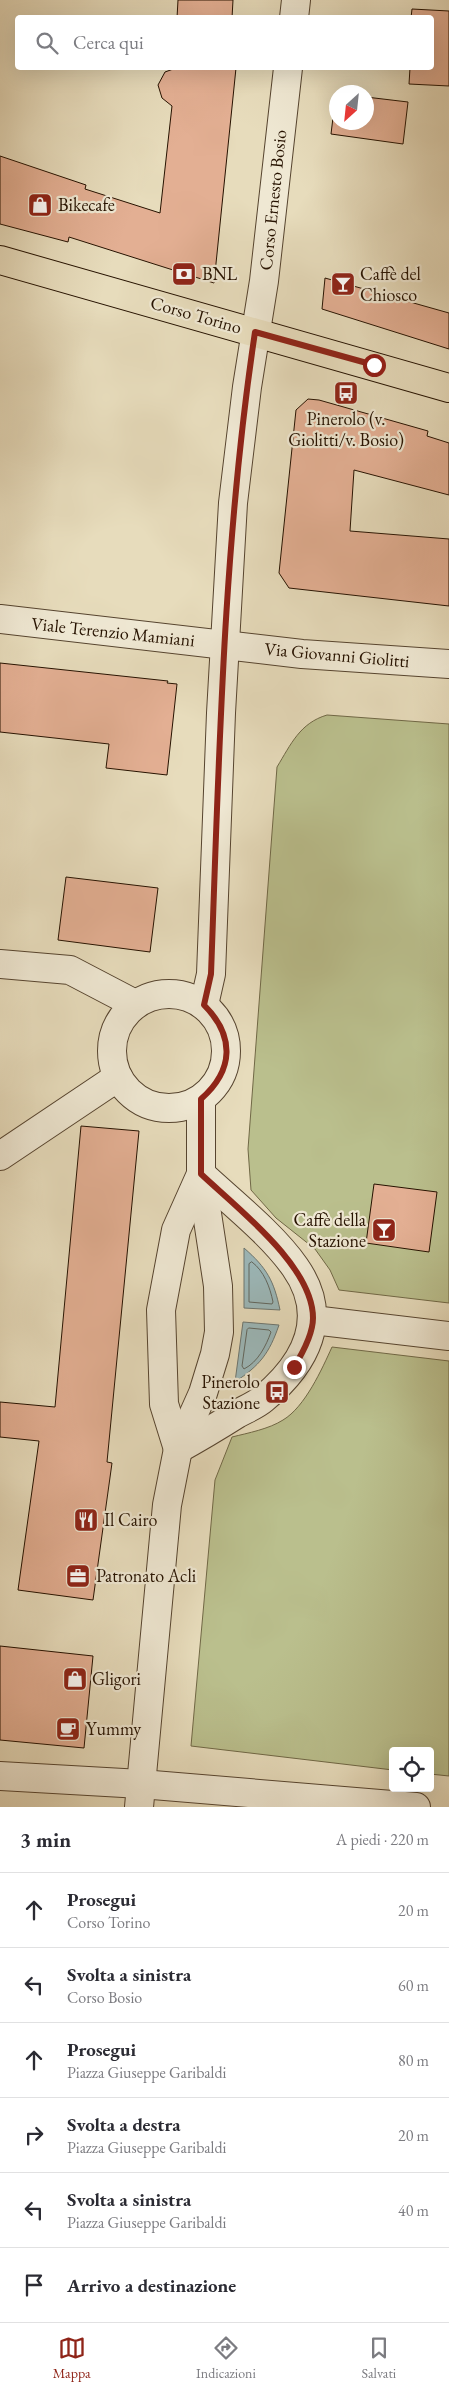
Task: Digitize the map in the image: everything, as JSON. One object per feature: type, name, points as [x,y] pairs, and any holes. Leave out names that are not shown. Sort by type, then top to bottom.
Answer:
[{"type":"main road","name":"Corso Torino","points":[[0,260],[449,388]]},
{"type":"street","points":[[294,15],[296,0]]},
{"type":"street","name":"Corso Ernesto Bosio","points":[[204,1005],[211,974],[233,503],[255,332],[264,281],[288,70]]},
{"type":"street","name":"Viale Terenzio Mamiani","points":[[0,620],[225,644]]},
{"type":"street","name":"Via Giovanni Giolitti","points":[[225,644],[302,654],[449,664]]},
{"type":"street","points":[[0,964],[70,970],[136,1004]]},
{"type":"street","points":[[170,993],[188,996],[204,1005],[217,1018],[225,1035],[227,1053],[223,1071],[215,1087],[201,1099],[183,1107],[164,1108],[146,1103],[130,1093],[118,1078],[112,1057],[112,1040],[118,1024],[136,1004],[152,996],[170,993]]},
{"type":"street","points":[[0,1156],[118,1078]]},
{"type":"street","points":[[140,1795],[167,1505],[178,1449],[203,1394],[215,1354],[219,1332],[218,1286],[201,1174],[201,1099]]},
{"type":"street","points":[[178,1449],[262,1400],[294,1367],[309,1336],[313,1320],[310,1299],[296,1269],[258,1227],[201,1174]]},
{"type":"street","points":[[178,1449],[164,1404],[161,1310],[176,1230],[201,1174]]},
{"type":"street","points":[[313,1320],[449,1336]]},
{"type":"street","points":[[0,1776],[140,1795],[416,1807]]},
{"type":"green space","points":[[327,715],[449,724],[449,1303],[339,1290],[330,1270],[315,1249],[276,1218],[251,1190],[248,1149],[277,767],[297,735],[310,723]]},
{"type":"green space","points":[[332,1347],[449,1361],[449,1776],[434,1774],[434,1747],[389,1747],[389,1770],[191,1746],[215,1480],[232,1437],[271,1426],[291,1414],[306,1397]]},
{"type":"water","points":[[244,1248],[264,1269],[272,1283],[280,1310],[244,1308]]},
{"type":"water","points":[[243,1322],[279,1325],[263,1358],[235,1382]]},
{"type":"building","points":[[178,0],[233,0],[232,15],[177,15]]},
{"type":"building","points":[[412,9],[449,11],[449,86],[409,84],[410,70],[434,70],[434,15],[411,15]]},
{"type":"building","points":[[170,70],[236,70],[214,283],[69,237],[68,242],[0,224],[0,156],[86,185],[85,189],[160,213],[172,106],[162,98],[158,85],[165,72]]},
{"type":"building","points":[[374,98],[408,102],[403,144],[331,134],[331,130],[374,130]]},
{"type":"building","points":[[325,278],[449,313],[449,349],[322,309]]},
{"type":"building","points":[[308,399],[319,400],[428,431],[427,436],[449,443],[449,495],[354,470],[350,531],[449,539],[449,606],[289,588],[279,573],[296,410]]},
{"type":"building","points":[[0,663],[168,681],[167,683],[177,684],[167,775],[106,768],[109,744],[0,732]]},
{"type":"building","points":[[66,877],[158,888],[150,952],[58,940]]},
{"type":"building","points":[[81,1126],[139,1131],[107,1462],[112,1463],[93,1600],[18,1590],[39,1441],[0,1437],[0,1402],[55,1407]]},
{"type":"building","points":[[374,1184],[437,1192],[429,1252],[366,1243]]},
{"type":"building","points":[[0,1646],[93,1656],[84,1748],[0,1740]]},
{"type":"place","name":"Bikecafe","points":[[40,205]]},
{"type":"place","name":"BNL","points":[[184,274]]},
{"type":"place","name":"Caffè del Chiosco","points":[[343,284]]},
{"type":"place","name":"Pinerolo (v. Giolitti/v. Bosio)","points":[[346,393]]},
{"type":"place","name":"Caffè della Stazione","points":[[384,1230]]},
{"type":"place","name":"Pinerolo Stazione","points":[[277,1392]]},
{"type":"place","name":"Il Cairo","points":[[86,1520]]},
{"type":"place","name":"Patronato Acli","points":[[78,1576]]},
{"type":"place","name":"Gligori","points":[[75,1679]]},
{"type":"place","name":"Yummy","points":[[68,1729]]},
{"type":"route","points":[[294,1367],[309,1336],[313,1320],[310,1299],[296,1269],[258,1227],[201,1174],[201,1099],[215,1087],[223,1071],[227,1053],[225,1035],[217,1018],[204,1005],[211,974],[221,713],[233,503],[255,332],[374,365]]}]
